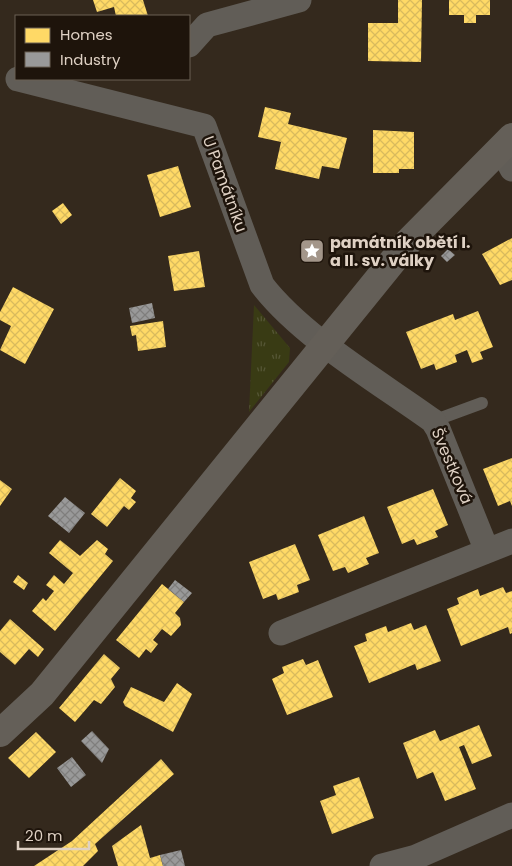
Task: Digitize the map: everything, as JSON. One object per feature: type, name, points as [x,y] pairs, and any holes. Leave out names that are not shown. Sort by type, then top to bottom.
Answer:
[{"type":"street","points":[[190,44],[208,25],[299,0]]},
{"type":"street","name":"U Památníku","points":[[0,74],[15,78]]},
{"type":"street","name":"U Památníku","points":[[21,80],[204,126],[262,285],[278,304],[325,343]]},
{"type":"street","points":[[0,733],[42,694],[409,241],[508,151]]},
{"type":"street","name":"Švestková","points":[[325,343],[433,421],[438,429],[486,551]]},
{"type":"street","points":[[281,633],[512,541]]},
{"type":"street","points":[[382,866],[416,857],[512,815]]},
{"type":"lane","points":[[433,421],[482,403]]},
{"type":"green space","points":[[254,305],[290,348],[289,362],[249,412]]},
{"type":"building: Homes","points":[[93,0],[143,0],[148,15],[116,15],[114,7],[97,12]]},
{"type":"building: Homes","points":[[398,0],[422,0],[421,62],[368,61],[368,23],[398,23]]},
{"type":"building: Homes","points":[[449,0],[490,0],[490,15],[476,15],[476,23],[464,23],[464,15],[449,15]]},
{"type":"building: Homes","points":[[265,107],[291,113],[288,124],[347,138],[339,169],[322,166],[319,179],[275,169],[281,142],[258,137]]},
{"type":"building: Homes","points":[[373,130],[414,132],[414,169],[399,169],[399,173],[373,173]]},
{"type":"building: Homes","points":[[178,166],[191,207],[160,217],[147,175]]},
{"type":"building: Homes","points":[[63,203],[72,215],[61,224],[52,211]]},
{"type":"building: Homes","points":[[512,238],[512,280],[500,285],[482,254]]},
{"type":"building: Homes","points":[[199,251],[205,287],[174,291],[168,256]]},
{"type":"building: Homes","points":[[13,287],[54,309],[25,364],[0,350],[11,326],[0,320],[0,312]]},
{"type":"building: Homes","points":[[478,311],[493,347],[480,352],[483,359],[472,363],[467,350],[455,355],[457,362],[436,370],[434,364],[421,369],[406,332],[453,314],[455,320]]},
{"type":"building: Homes","points":[[163,321],[166,347],[138,351],[136,335],[132,336],[130,326]]},
{"type":"building: Homes","points":[[512,458],[512,506],[510,501],[498,506],[483,469]]},
{"type":"building: Homes","points":[[120,478],[136,491],[131,498],[136,502],[129,510],[124,506],[107,527],[91,514]]},
{"type":"building: Homes","points":[[0,480],[12,489],[0,506]]},
{"type":"building: Homes","points":[[433,489],[448,525],[435,531],[438,537],[417,545],[414,539],[402,544],[387,507]]},
{"type":"building: Homes","points":[[364,516],[379,553],[366,558],[369,564],[348,573],[345,567],[333,571],[318,535]]},
{"type":"building: Homes","points":[[60,540],[80,556],[97,540],[108,549],[105,554],[113,561],[55,631],[32,611],[43,598],[46,601],[54,591],[46,585],[54,575],[64,584],[73,573],[49,553]]},
{"type":"building: Homes","points":[[295,544],[310,580],[297,585],[299,592],[278,600],[276,594],[263,599],[249,562]]},
{"type":"building: Homes","points":[[18,575],[28,583],[24,590],[13,582]]},
{"type":"building: Homes","points":[[162,584],[184,602],[175,613],[180,618],[181,625],[171,636],[162,629],[153,640],[158,644],[151,653],[146,649],[139,658],[116,640]]},
{"type":"building: Homes","points":[[503,587],[506,593],[512,591],[512,633],[510,634],[508,627],[461,646],[447,609],[459,604],[457,598],[478,589],[480,596]]},
{"type":"building: Homes","points":[[10,619],[44,649],[38,657],[29,649],[15,665],[0,652],[0,631]]},
{"type":"building: Homes","points":[[411,623],[414,630],[426,625],[441,661],[417,670],[415,664],[369,683],[354,646],[367,641],[365,634],[386,626],[388,632]]},
{"type":"building: Homes","points":[[104,654],[120,668],[111,679],[115,687],[101,704],[94,700],[75,722],[59,708]]},
{"type":"building: Homes","points":[[303,659],[306,665],[318,660],[333,697],[287,715],[272,679],[284,673],[282,667]]},
{"type":"building: Homes","points":[[177,683],[192,694],[173,732],[125,706],[123,702],[131,687],[164,702]]},
{"type":"building: Homes","points":[[479,725],[492,756],[472,764],[464,745],[459,747],[476,789],[445,801],[433,772],[417,779],[403,743],[435,730],[440,741]]},
{"type":"building: Homes","points":[[36,732],[56,752],[29,778],[8,758]]},
{"type":"building: Homes","points":[[161,759],[174,774],[95,844],[98,851],[83,866],[34,866],[72,841]]},
{"type":"building: Homes","points":[[359,777],[374,818],[332,834],[320,801],[336,795],[333,786]]},
{"type":"building: Homes","points":[[141,825],[150,858],[160,855],[163,866],[118,866],[112,846]]},
{"type":"building: Industry","points":[[448,249],[455,255],[447,262],[441,256]]},
{"type":"building: Industry","points":[[152,303],[155,318],[132,323],[129,308]]},
{"type":"building: Industry","points":[[65,497],[85,513],[69,533],[48,516]]},
{"type":"building: Industry","points":[[175,580],[192,593],[184,602],[168,589]]},
{"type":"building: Industry","points":[[92,731],[109,749],[102,763],[81,741]]},
{"type":"building: Industry","points":[[72,757],[86,775],[71,787],[57,768]]},
{"type":"building: Industry","points":[[181,850],[185,866],[163,866],[160,855]]},
{"type":"place","name":"památník obětí I. a II. sv. války","points":[[312,251]]}]
